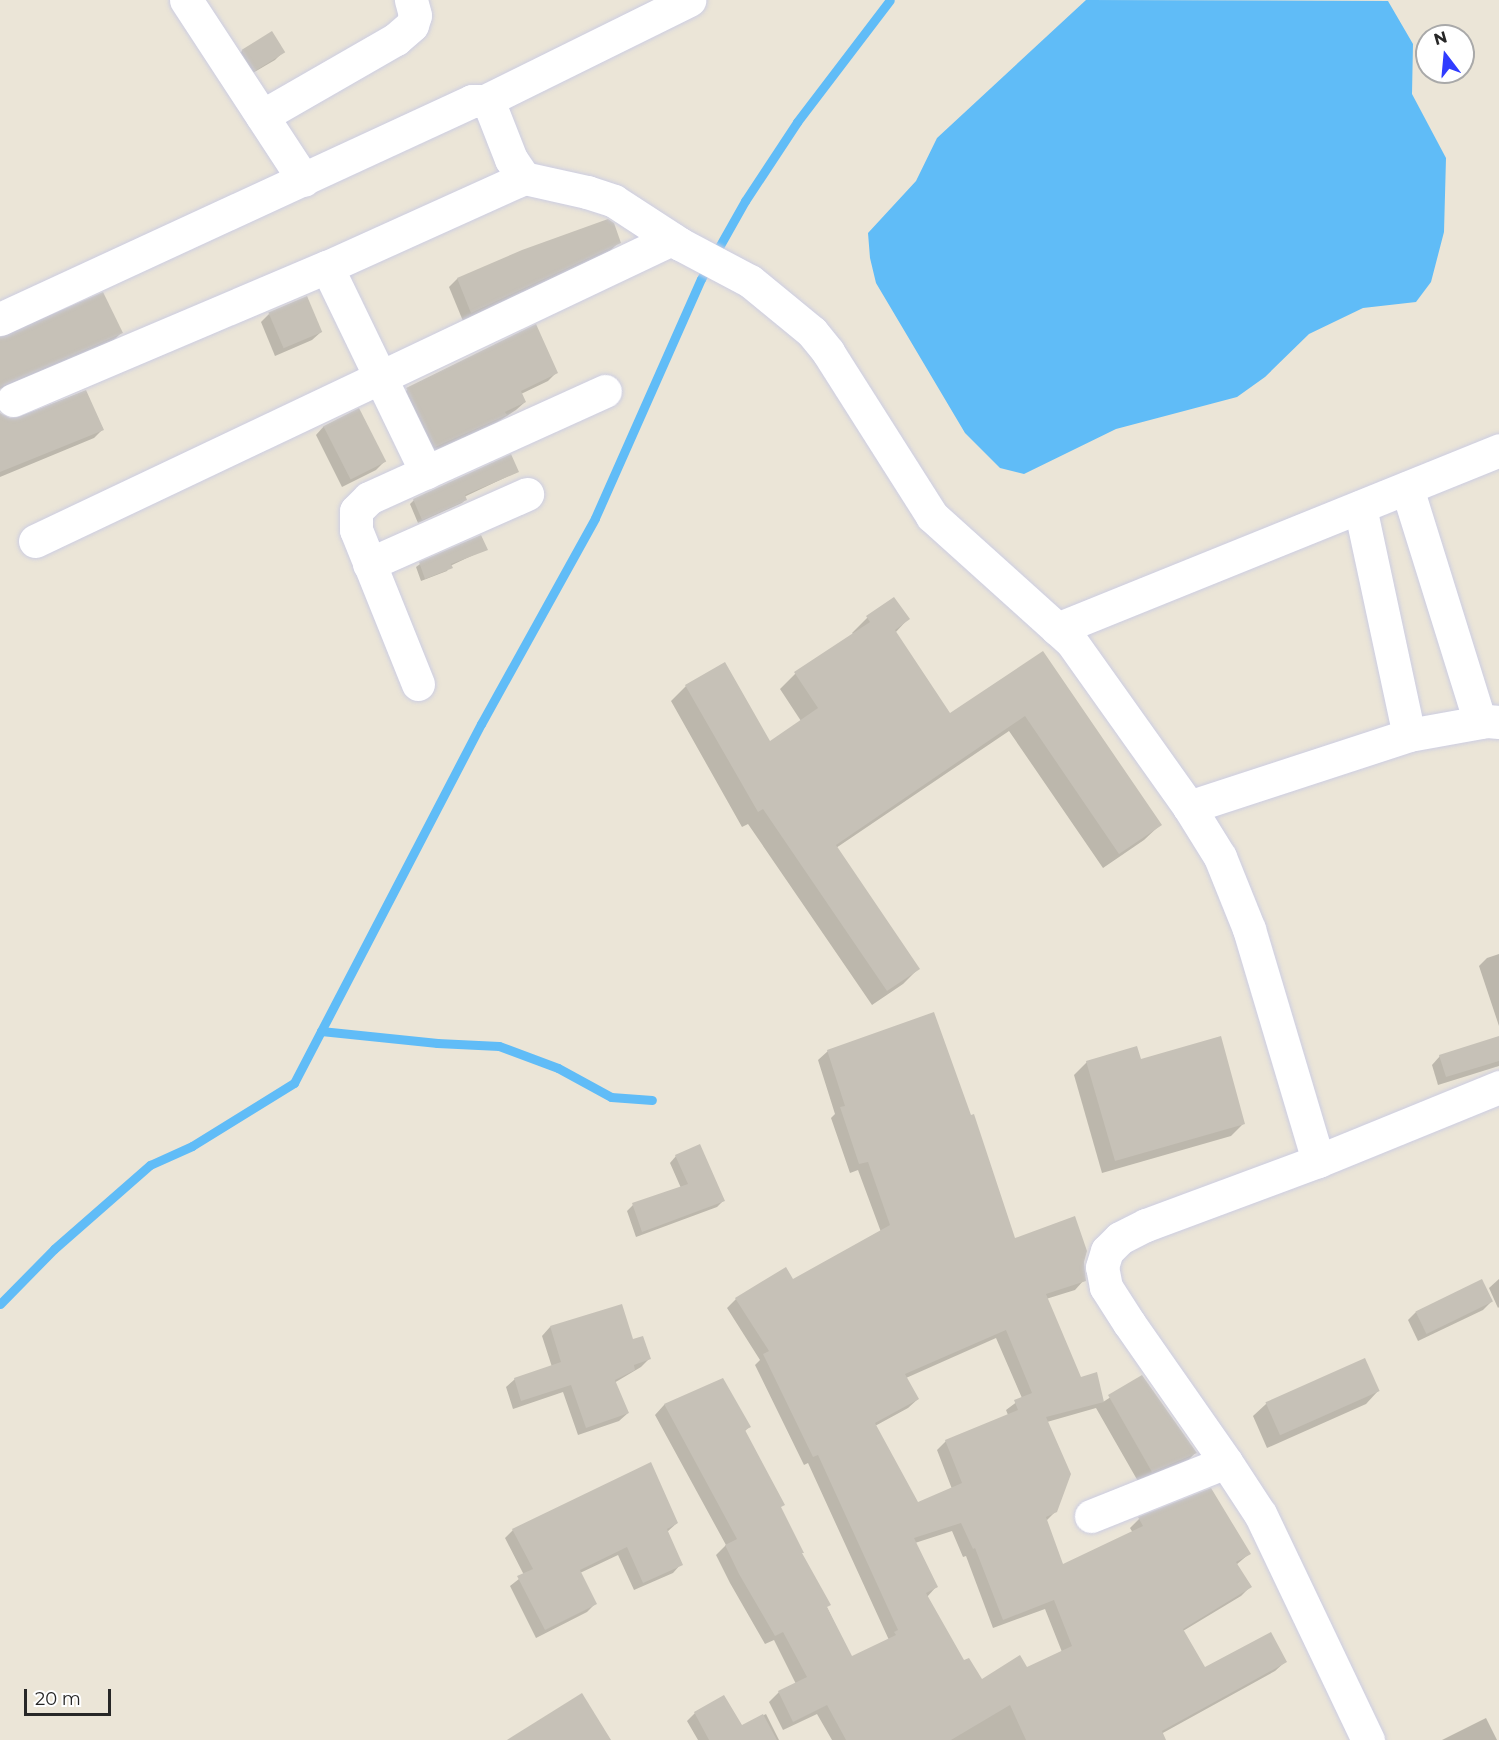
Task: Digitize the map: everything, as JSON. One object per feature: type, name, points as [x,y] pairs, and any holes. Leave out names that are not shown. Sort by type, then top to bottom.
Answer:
[{"type":"street","points":[[186,0],[304,180]]},
{"type":"street","points":[[262,116],[396,39],[412,25],[415,15],[411,0]]},
{"type":"street","points":[[0,319],[472,101],[485,101],[689,0]]},
{"type":"street","points":[[485,101],[511,159],[524,178]]},
{"type":"street","points":[[13,400],[327,267],[524,178],[587,192],[614,201],[676,241],[750,281],[812,332],[828,352],[932,516],[1071,641],[1189,807],[1220,857],[1250,928],[1318,1161]]},
{"type":"street","points":[[35,541],[379,378],[676,241]]},
{"type":"street","points":[[327,267],[426,472]]},
{"type":"street","points":[[418,684],[356,530],[356,511],[369,498],[604,391]]},
{"type":"street","points":[[1057,629],[1499,450]]},
{"type":"street","points":[[1189,807],[1409,735],[1489,722],[1407,488]]},
{"type":"street","points":[[369,564],[527,494]]},
{"type":"street","points":[[1360,507],[1409,735]]},
{"type":"street","points":[[1368,1740],[1260,1514],[1128,1323],[1106,1287],[1102,1267],[1107,1251],[1120,1238],[1146,1225],[1318,1161],[1499,1087]]},
{"type":"street","points":[[1091,1516],[1211,1470],[1226,1462]]},
{"type":"water","points":[[1086,0],[1388,1],[1413,44],[1412,94],[1446,158],[1444,232],[1431,282],[1416,302],[1363,308],[1309,334],[1265,377],[1237,397],[1116,429],[1024,474],[1000,468],[965,433],[876,283],[870,258],[868,233],[916,181],[937,138]]},
{"type":"building","points":[[272,31],[285,52],[255,71],[241,50]]},
{"type":"building","points":[[608,219],[614,223],[621,243],[471,313],[457,278],[522,250]]},
{"type":"building","points":[[103,292],[123,333],[0,387],[0,337]]},
{"type":"building","points":[[307,296],[322,332],[284,348],[268,312]]},
{"type":"building","points":[[536,324],[558,373],[521,391],[526,402],[505,412],[507,415],[435,447],[406,388]]},
{"type":"building","points":[[86,390],[104,430],[0,472],[0,413],[10,418],[20,417]]},
{"type":"building","points":[[359,408],[386,461],[351,480],[323,426]]},
{"type":"building","points":[[511,454],[519,472],[465,495],[467,500],[422,520],[413,499]]},
{"type":"building","points":[[481,535],[488,550],[451,564],[453,568],[425,579],[419,562]]},
{"type":"building","points":[[894,597],[910,619],[895,630],[950,713],[1043,651],[1162,825],[1119,854],[1025,716],[836,845],[920,969],[887,991],[763,809],[758,812],[685,685],[725,662],[770,741],[818,708],[794,672],[870,622],[866,616]]},
{"type":"building","points":[[934,1012],[971,1115],[974,1114],[1015,1238],[1075,1216],[1087,1251],[1084,1262],[1086,1281],[1046,1294],[1081,1377],[1097,1372],[1104,1402],[1046,1417],[1071,1474],[1057,1512],[1046,1517],[1063,1564],[1143,1526],[1138,1517],[1211,1488],[1251,1554],[1236,1562],[1252,1587],[1183,1629],[1205,1667],[1271,1632],[1287,1662],[1162,1731],[1166,1740],[1026,1740],[1010,1705],[951,1740],[846,1740],[827,1705],[793,1722],[778,1691],[807,1677],[783,1632],[775,1636],[739,1574],[725,1545],[737,1539],[664,1404],[723,1378],[751,1427],[745,1430],[785,1505],[781,1507],[804,1553],[802,1553],[831,1605],[827,1607],[852,1656],[896,1635],[894,1632],[898,1630],[818,1455],[813,1457],[763,1354],[769,1351],[735,1298],[786,1267],[793,1279],[890,1225],[868,1162],[859,1164],[840,1107],[845,1106],[827,1050]],"holes":[[[1006,1330],[1032,1393],[1014,1400],[1018,1410],[945,1440],[962,1483],[918,1502],[875,1423],[919,1399],[905,1374]],[[961,1523],[973,1549],[975,1548],[1003,1620],[1054,1600],[1072,1646],[1027,1667],[1020,1655],[982,1679],[969,1658],[964,1660],[926,1593],[938,1587],[914,1538]]]},
{"type":"building","points":[[1221,1036],[1245,1124],[1115,1161],[1086,1061],[1137,1046],[1141,1059]]},
{"type":"building","points":[[1499,1036],[1499,1061],[1446,1077],[1439,1055]]},
{"type":"building","points":[[700,1144],[725,1201],[642,1232],[632,1203],[688,1184],[675,1155]]},
{"type":"building","points":[[1482,1279],[1493,1301],[1426,1334],[1415,1311]]},
{"type":"building","points":[[622,1304],[633,1339],[643,1336],[651,1359],[634,1365],[635,1370],[615,1380],[629,1413],[586,1428],[571,1385],[521,1401],[514,1378],[561,1362],[550,1326]]},
{"type":"building","points":[[1365,1358],[1380,1391],[1280,1435],[1265,1402]]},
{"type":"building","points":[[1142,1375],[1197,1453],[1152,1472],[1108,1395]]},
{"type":"building","points":[[651,1462],[678,1523],[667,1529],[683,1565],[643,1583],[627,1547],[580,1570],[597,1604],[545,1630],[517,1576],[533,1569],[512,1529]]},
{"type":"building","points":[[582,1693],[611,1740],[507,1740]]},
{"type":"building","points":[[724,1695],[742,1725],[763,1714],[777,1740],[709,1740],[694,1712]]},
{"type":"waterway","points":[[0,1304],[54,1249],[150,1165],[192,1146],[294,1083],[481,724],[595,518],[701,279],[745,201],[797,122],[890,0]]},
{"type":"waterway","points":[[321,1031],[437,1043],[499,1046],[558,1068],[611,1097],[652,1100]]}]
